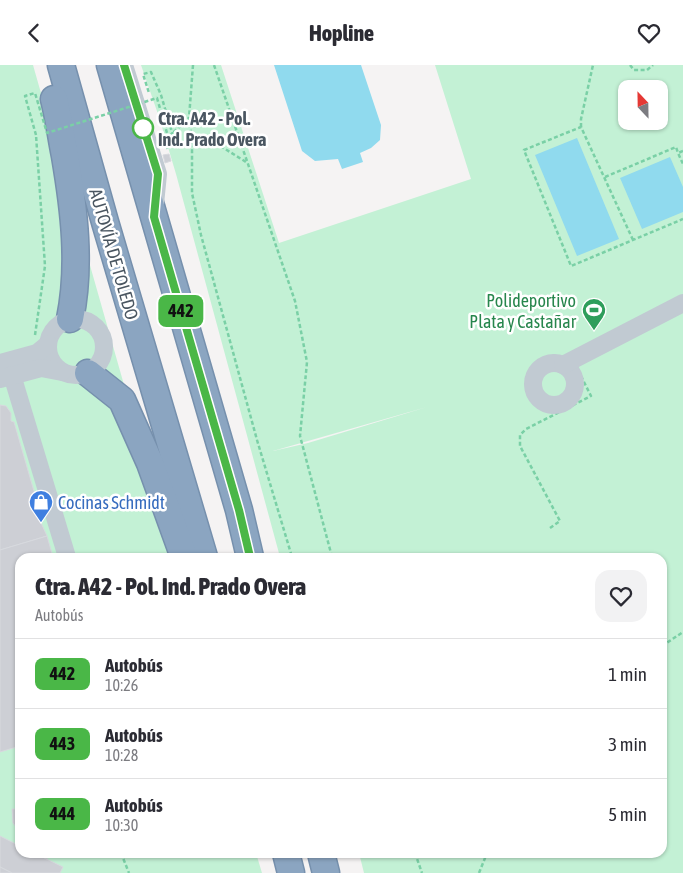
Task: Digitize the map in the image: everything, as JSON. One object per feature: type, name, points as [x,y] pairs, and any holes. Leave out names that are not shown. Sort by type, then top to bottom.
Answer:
[{"type":"highway","points":[[44,65],[57,109],[70,188],[76,275],[70,319]]},
{"type":"highway","name":"AUTOVÍA DE TOLEDO","points":[[61,65],[105,222],[203,553]]},
{"type":"highway","points":[[110,65],[239,510],[249,553]]},
{"type":"highway","points":[[88,373],[122,400],[150,463],[183,553]]},
{"type":"highway","points":[[287,858],[291,873]]},
{"type":"highway","points":[[322,858],[326,873]]},
{"type":"street","points":[[124,65],[158,174],[154,217]]},
{"type":"street","points":[[571,367],[683,303]]},
{"type":"street","points":[[70,319],[88,321],[97,328],[102,339],[104,353],[98,365],[88,373],[70,375],[41,368],[4,366],[36,353],[41,343],[60,323],[70,319]]},
{"type":"street","points":[[41,343],[53,363],[62,372]]},
{"type":"street","points":[[4,366],[66,553]]},
{"type":"path","points":[[193,65],[189,118],[192,141],[192,193],[201,235],[257,440],[291,553]]},
{"type":"path","points":[[214,65],[295,301],[307,362],[300,435],[331,553]]},
{"type":"path","points":[[593,65],[581,127],[633,240]]},
{"type":"path","points":[[630,65],[634,69],[647,70],[653,65]]},
{"type":"path","points":[[41,343],[45,266],[36,135],[26,96],[35,93],[47,133],[157,98],[169,140],[174,139],[161,95],[151,72],[143,74],[149,93]]},
{"type":"path","points":[[162,141],[189,118]]},
{"type":"path","points":[[581,127],[524,150],[571,266],[683,219]]},
{"type":"path","points":[[164,148],[206,137],[247,163]]},
{"type":"path","points":[[604,177],[676,147],[683,164]]},
{"type":"path","points":[[678,153],[683,151]]},
{"type":"path","points":[[555,356],[564,358],[582,381],[578,397],[568,408],[560,411],[544,410],[532,401],[526,387],[529,371],[540,360],[555,356]]},
{"type":"path","points":[[550,528],[560,521],[520,446],[520,435],[526,429],[591,396],[571,367]]},
{"type":"path","points":[[667,643],[683,632]]},
{"type":"path","points":[[124,858],[129,873]]},
{"type":"path","points":[[417,858],[422,873]]},
{"type":"path","points":[[479,873],[485,858]]},
{"type":"green space","points":[[0,65],[33,65],[172,553],[15,553],[15,858],[258,858],[262,873],[0,873]]},
{"type":"green space","points":[[141,65],[221,65],[279,243],[471,179],[435,65],[683,65],[683,873],[364,873],[360,858],[667,858],[667,553],[279,553],[176,174]],"holes":[[[427,407],[308,443],[273,451]]]},
{"type":"water","points":[[274,65],[361,65],[381,125],[380,140],[371,148],[360,153],[363,162],[342,169],[338,159],[315,161],[302,151]]},
{"type":"water","points":[[577,138],[619,239],[577,256],[535,155]]},
{"type":"water","points":[[670,157],[683,187],[683,212],[642,229],[620,178]]},
{"type":"building","points":[[169,154],[171,161],[165,163],[163,155]]},
{"type":"building","points":[[0,405],[6,406],[11,413],[11,421],[14,422],[40,512],[41,523],[47,536],[0,550]]},
{"type":"building","points":[[47,536],[52,553],[15,553],[15,748],[0,752],[0,550]]},
{"type":"building","points":[[12,809],[15,809],[15,826],[13,823]]},
{"type":"building","points":[[0,836],[15,844],[15,858],[44,858],[63,867],[60,873],[12,873],[0,867]]},
{"type":"building","points":[[0,867],[12,873],[0,873]]},
{"type":"bus line","name":"442","points":[[124,65],[158,174],[154,217],[239,510],[249,553]]},
{"type":"place","name":"Ctra. A42 - Pol. Ind. Prado Overa","points":[[143,128]]},
{"type":"place","name":"Polideportivo Plata y Castañar","points":[[594,331]]},
{"type":"place","name":"Cocinas Schmidt","points":[[41,523]]}]
